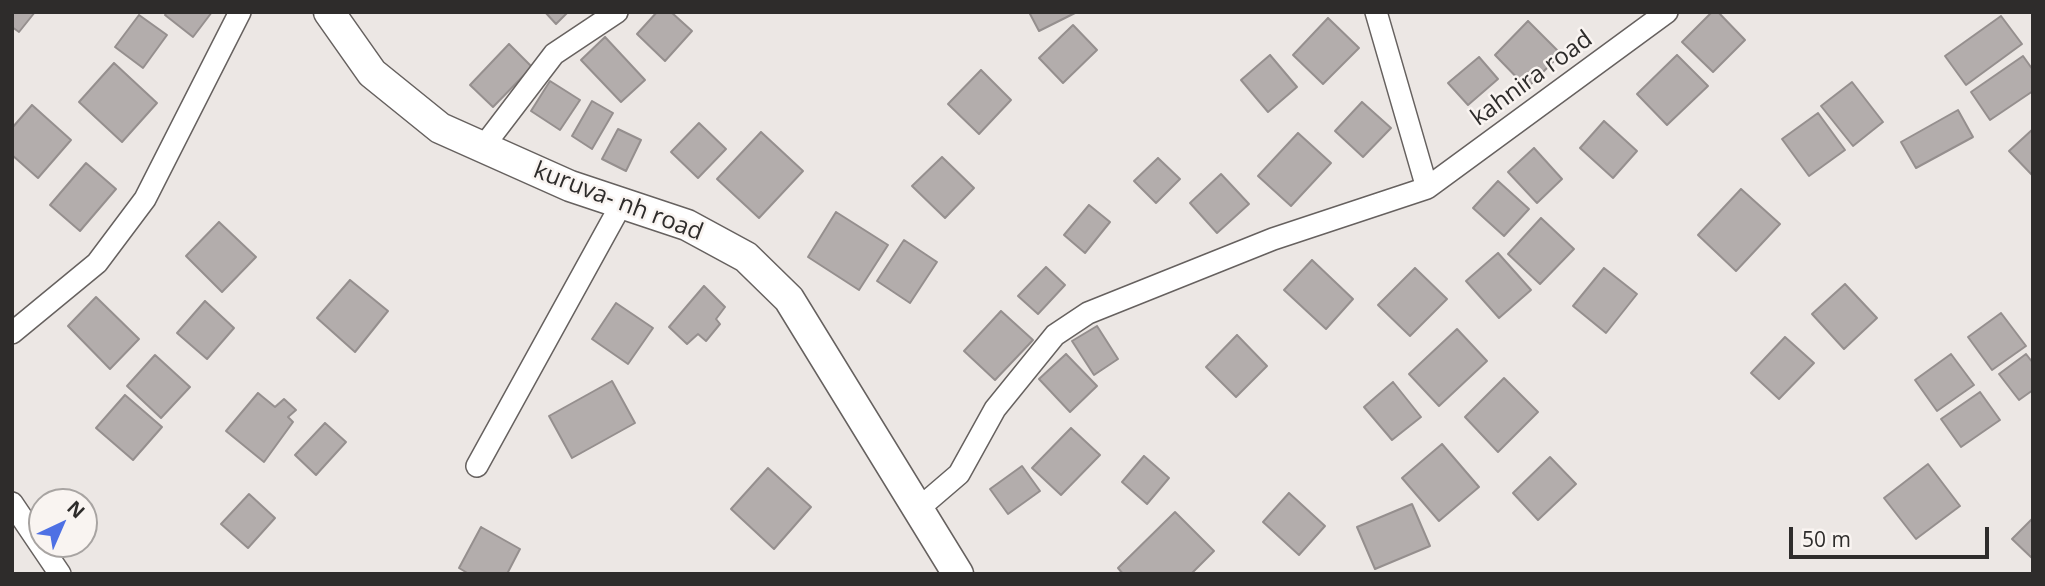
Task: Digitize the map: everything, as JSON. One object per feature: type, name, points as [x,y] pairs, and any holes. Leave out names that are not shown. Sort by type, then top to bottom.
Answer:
[{"type":"main road","name":"kuruva- nh road","points":[[329,12],[372,73],[440,128],[570,186],[687,225],[746,257],[789,299],[958,574]]},
{"type":"street","points":[[12,333],[97,263],[145,199],[240,12]]},
{"type":"street","points":[[483,147],[554,54],[617,12]]},
{"type":"street","points":[[1376,12],[1427,188]]},
{"type":"street","name":"kahnira road","points":[[918,510],[959,474],[995,409],[1055,335],[1088,313],[1273,239],[1427,188],[1667,12]]},
{"type":"street","points":[[477,466],[622,203]]},
{"type":"street","points":[[12,503],[60,574]]},
{"type":"building","points":[[12,12],[35,12],[19,32],[12,27]]},
{"type":"building","points":[[167,12],[212,12],[193,37],[165,15]]},
{"type":"building","points":[[545,12],[568,12],[556,24]]},
{"type":"building","points":[[657,12],[671,12],[692,31],[665,61],[637,34]]},
{"type":"building","points":[[1029,12],[1077,12],[1039,31]]},
{"type":"building","points":[[1712,12],[1718,12],[1745,40],[1713,72],[1682,42]]},
{"type":"building","points":[[139,15],[167,35],[143,68],[115,47]]},
{"type":"building","points":[[2001,16],[2022,44],[1966,85],[1945,56]]},
{"type":"building","points":[[1328,18],[1359,48],[1323,84],[1293,55]]},
{"type":"building","points":[[1528,21],[1561,54],[1527,88],[1495,55]]},
{"type":"building","points":[[1073,25],[1097,50],[1063,83],[1039,58]]},
{"type":"building","points":[[605,37],[645,80],[621,102],[581,60]]},
{"type":"building","points":[[509,44],[532,67],[493,107],[470,85]]},
{"type":"building","points":[[1270,55],[1297,87],[1268,112],[1241,80]]},
{"type":"building","points":[[1677,55],[1708,86],[1667,125],[1637,94]]},
{"type":"building","points":[[2023,56],[2033,70],[2033,91],[1990,120],[1971,92]]},
{"type":"building","points":[[1479,57],[1498,79],[1468,105],[1448,83]]},
{"type":"building","points":[[114,63],[157,103],[122,142],[79,102]]},
{"type":"building","points":[[981,70],[1011,100],[979,134],[948,104]]},
{"type":"building","points":[[550,81],[580,100],[560,130],[531,111]]},
{"type":"building","points":[[1852,82],[1883,122],[1853,146],[1821,106]]},
{"type":"building","points":[[592,101],[613,113],[592,149],[572,136]]},
{"type":"building","points":[[1362,102],[1391,128],[1363,157],[1335,131]]},
{"type":"building","points":[[32,105],[71,140],[38,178],[12,155],[12,128]]},
{"type":"building","points":[[1958,110],[1973,137],[1916,168],[1901,142]]},
{"type":"building","points":[[1818,113],[1845,150],[1809,176],[1782,139]]},
{"type":"building","points":[[1604,121],[1637,151],[1613,178],[1580,148]]},
{"type":"building","points":[[699,123],[726,149],[698,178],[671,152]]},
{"type":"building","points":[[618,129],[641,140],[626,171],[602,159]]},
{"type":"building","points":[[2033,129],[2033,176],[2009,151]]},
{"type":"building","points":[[761,132],[803,171],[759,218],[717,179]]},
{"type":"building","points":[[1298,133],[1331,163],[1291,206],[1258,176]]},
{"type":"building","points":[[1534,148],[1562,179],[1537,203],[1508,172]]},
{"type":"building","points":[[942,157],[974,188],[945,218],[912,186]]},
{"type":"building","points":[[1158,158],[1180,179],[1156,203],[1134,181]]},
{"type":"building","points":[[86,163],[116,189],[80,231],[50,205]]},
{"type":"building","points":[[1221,174],[1249,204],[1217,233],[1190,203]]},
{"type":"building","points":[[1498,181],[1529,209],[1504,236],[1473,208]]},
{"type":"building","points":[[1741,189],[1780,224],[1736,271],[1698,235]]},
{"type":"building","points":[[1089,205],[1110,222],[1085,253],[1064,235]]},
{"type":"building","points":[[836,212],[888,245],[859,290],[808,257]]},
{"type":"building","points":[[1541,218],[1574,249],[1540,284],[1508,254]]},
{"type":"building","points":[[219,222],[256,257],[222,292],[186,256]]},
{"type":"building","points":[[904,240],[937,262],[910,303],[877,281]]},
{"type":"building","points":[[1498,253],[1531,290],[1499,318],[1466,281]]},
{"type":"building","points":[[1312,260],[1353,299],[1326,329],[1284,290]]},
{"type":"building","points":[[1046,267],[1065,285],[1038,314],[1018,296]]},
{"type":"building","points":[[1415,268],[1447,299],[1410,336],[1378,305]]},
{"type":"building","points":[[1604,268],[1637,294],[1606,333],[1573,306]]},
{"type":"building","points":[[350,280],[388,311],[355,352],[317,318]]},
{"type":"building","points":[[1845,284],[1877,318],[1844,349],[1812,314]]},
{"type":"building","points":[[704,286],[725,307],[716,319],[720,324],[706,341],[698,334],[687,344],[669,327]]},
{"type":"building","points":[[96,297],[139,339],[110,369],[68,326]]},
{"type":"building","points":[[205,301],[234,328],[207,359],[177,333]]},
{"type":"building","points":[[616,303],[653,328],[628,364],[592,339]]},
{"type":"building","points":[[1001,311],[1033,340],[995,380],[964,351]]},
{"type":"building","points":[[2001,313],[2026,346],[1992,370],[1968,337]]},
{"type":"building","points":[[1097,326],[1118,359],[1094,375],[1072,341]]},
{"type":"building","points":[[1457,329],[1487,361],[1439,406],[1409,374]]},
{"type":"building","points":[[1237,335],[1267,366],[1236,397],[1206,367]]},
{"type":"building","points":[[1785,337],[1814,363],[1779,399],[1751,373]]},
{"type":"building","points":[[1066,354],[1097,386],[1070,412],[1039,379]]},
{"type":"building","points":[[1951,354],[1974,385],[1937,411],[1915,380]]},
{"type":"building","points":[[2026,354],[2033,363],[2033,390],[2019,400],[1999,374]]},
{"type":"building","points":[[155,355],[190,387],[161,418],[127,386]]},
{"type":"building","points":[[1504,378],[1538,412],[1498,452],[1465,417]]},
{"type":"building","points":[[612,381],[635,423],[572,458],[549,416]]},
{"type":"building","points":[[1393,382],[1421,417],[1392,440],[1364,407]]},
{"type":"building","points":[[1980,392],[2000,420],[1961,447],[1941,419]]},
{"type":"building","points":[[258,393],[275,407],[284,399],[296,410],[288,417],[293,422],[264,462],[226,431]]},
{"type":"building","points":[[125,395],[162,427],[133,460],[96,428]]},
{"type":"building","points":[[325,423],[346,442],[316,475],[295,455]]},
{"type":"building","points":[[1071,428],[1100,455],[1061,495],[1032,468]]},
{"type":"building","points":[[1442,444],[1479,487],[1439,521],[1402,478]]},
{"type":"building","points":[[1144,456],[1169,478],[1147,504],[1122,482]]},
{"type":"building","points":[[1550,457],[1576,484],[1538,520],[1513,493]]},
{"type":"building","points":[[1928,464],[1960,506],[1916,539],[1884,498]]},
{"type":"building","points":[[1022,466],[1040,491],[1008,514],[990,489]]},
{"type":"building","points":[[768,468],[811,507],[774,549],[731,509]]},
{"type":"building","points":[[1289,493],[1325,526],[1299,555],[1263,522]]},
{"type":"building","points":[[249,494],[275,518],[248,548],[221,524]]},
{"type":"building","points":[[1412,504],[1430,546],[1375,569],[1357,527]]},
{"type":"building","points":[[1175,512],[1214,551],[1191,574],[1123,574],[1118,568]]},
{"type":"building","points":[[2033,518],[2033,559],[2012,539]]},
{"type":"building","points":[[481,527],[520,549],[507,574],[469,574],[459,568]]}]
